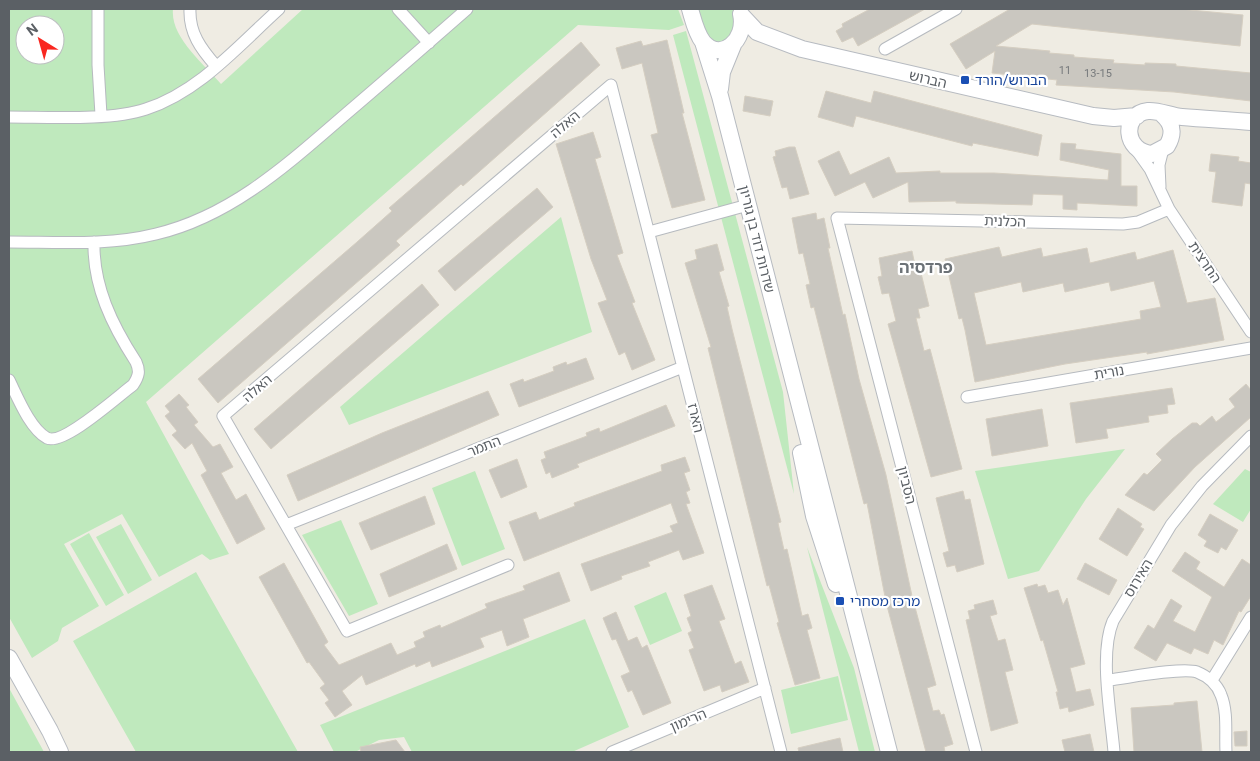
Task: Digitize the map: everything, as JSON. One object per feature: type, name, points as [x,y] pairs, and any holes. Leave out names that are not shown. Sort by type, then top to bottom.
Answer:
[{"type":"street","points":[[98,9],[98,65],[101,115]]},
{"type":"street","points":[[190,9],[191,27],[196,40],[216,66]]},
{"type":"street","points":[[9,117],[129,113],[162,103],[194,86],[279,9]]},
{"type":"street","points":[[398,9],[429,43]]},
{"type":"street","points":[[9,242],[94,242],[141,238],[174,229],[208,216],[242,197],[290,163],[467,9]]},
{"type":"street","name":"שדרות דוד בן גוריון","points":[[690,9],[703,42],[720,96],[793,381],[800,446],[814,516],[833,577],[861,644],[888,752]]},
{"type":"street","points":[[885,49],[956,9]]},
{"type":"street","name":"שדרות דוד בן גוריון","points":[[720,96],[722,72],[743,24],[741,12]]},
{"type":"street","name":"הברוש","points":[[741,12],[757,32],[793,47]]},
{"type":"street","name":"הברוש","points":[[703,42],[710,47],[718,49],[726,49],[736,42],[793,47],[1093,116],[1114,118],[1137,116]]},
{"type":"street","name":"הארז","points":[[612,84],[781,752]]},
{"type":"street","name":"האלה","points":[[508,565],[347,632],[223,416],[612,84]]},
{"type":"street","points":[[1203,118],[1191,124],[1157,153],[1147,154],[1132,144],[1130,127],[1137,116],[1150,111],[1162,115],[1203,118],[1251,122]]},
{"type":"street","points":[[1162,115],[1171,126],[1167,145]]},
{"type":"street","name":"הברוש","points":[[1093,116],[1119,129],[1132,144]]},
{"type":"street","name":"החרצית","points":[[1132,144],[1150,169],[1169,209],[1251,332]]},
{"type":"street","name":"החרצית","points":[[1160,191],[1160,165],[1167,145]]},
{"type":"street","points":[[649,232],[748,205]]},
{"type":"street","name":"הכלנית","points":[[837,218],[1123,224],[1138,222],[1169,209]]},
{"type":"street","name":"הסביון","points":[[837,218],[976,752]]},
{"type":"street","points":[[9,380],[28,417],[39,432],[48,439],[57,439],[70,433],[86,421],[133,385],[138,378],[139,370],[136,362],[119,335],[105,303],[94,255],[94,242]]},
{"type":"street","name":"נורית","points":[[967,397],[1251,348]]},
{"type":"street","name":"התמר","points":[[286,525],[683,367]]},
{"type":"street","name":"האירוס","points":[[1114,752],[1106,650],[1108,633],[1113,621],[1171,525],[1202,486],[1251,436]]},
{"type":"street","points":[[1212,680],[1251,617]]},
{"type":"street","points":[[9,658],[60,752]]},
{"type":"street","points":[[1109,680],[1182,671],[1196,672],[1212,680],[1221,694],[1224,711],[1226,752]]},
{"type":"street","name":"הרימון","points":[[612,752],[765,688]]},
{"type":"street","points":[[50,731],[65,752]]},
{"type":"green space","points":[[9,9],[173,9],[177,30],[182,40],[221,84],[303,9],[678,9],[684,25],[669,30],[578,25],[146,402],[229,554],[210,560],[202,554],[159,577],[122,514],[64,544],[99,606],[62,628],[58,641],[32,658],[9,617]]},
{"type":"green space","points":[[696,9],[734,9],[738,24],[734,36],[719,43],[708,38]]},
{"type":"green space","points":[[686,31],[783,392],[794,494],[673,35]]},
{"type":"green space","points":[[561,217],[592,332],[349,425],[340,407]]},
{"type":"green space","points":[[1125,449],[1086,499],[1039,571],[1008,579],[975,471]]},
{"type":"green space","points":[[1245,469],[1251,472],[1251,509],[1243,522],[1213,504]]},
{"type":"green space","points":[[475,471],[505,549],[462,566],[432,488]]},
{"type":"green space","points":[[341,520],[378,604],[349,616],[302,535]]},
{"type":"green space","points":[[121,524],[152,580],[128,594],[96,537]]},
{"type":"green space","points":[[89,533],[124,595],[106,606],[70,544]]},
{"type":"green space","points":[[807,547],[854,668],[875,752],[859,752]]},
{"type":"green space","points":[[196,572],[298,752],[136,752],[73,641]]},
{"type":"green space","points":[[666,592],[682,631],[650,645],[634,606]]},
{"type":"green space","points":[[585,619],[629,727],[572,752],[412,752],[404,737],[379,740],[355,752],[334,752],[320,725]]},
{"type":"green space","points":[[838,676],[848,720],[791,734],[781,690]]},
{"type":"green space","points":[[9,688],[44,752],[9,752]]},
{"type":"building","points":[[870,9],[925,9],[858,46],[853,37],[842,42],[836,31],[843,27],[842,24]]},
{"type":"building","points":[[1010,9],[1180,9],[1243,15],[1240,46],[1032,24],[996,46],[1050,51],[1049,53],[1074,55],[1074,57],[1114,60],[1113,63],[1176,64],[1176,66],[1251,73],[1251,101],[1174,92],[1056,85],[1057,80],[992,73],[995,51],[966,69],[950,44]]},
{"type":"building","points":[[667,40],[684,113],[682,113],[705,200],[672,208],[651,135],[658,133],[642,63],[622,69],[616,48],[641,41],[643,46]]},
{"type":"building","points":[[581,42],[600,65],[463,186],[461,184],[396,241],[400,245],[218,403],[198,379],[392,211],[389,208]]},
{"type":"building","points":[[826,91],[871,103],[874,91],[1042,135],[1038,156],[973,143],[972,146],[856,116],[853,127],[818,117]]},
{"type":"building","points":[[745,96],[773,101],[770,116],[743,111]]},
{"type":"building","points":[[593,132],[601,157],[595,159],[623,253],[617,255],[635,302],[632,303],[655,360],[632,370],[625,352],[619,355],[598,303],[607,300],[591,259],[556,144]]},
{"type":"building","points":[[1061,143],[1076,144],[1075,149],[1121,154],[1121,186],[1137,186],[1137,206],[1077,203],[1077,210],[1063,209],[1063,195],[1033,194],[1032,205],[956,203],[956,201],[909,202],[908,182],[873,198],[865,182],[835,196],[818,161],[839,151],[850,175],[889,157],[896,173],[940,171],[940,173],[994,173],[1108,180],[1109,170],[1060,160]]},
{"type":"building","points":[[795,147],[809,194],[790,199],[787,187],[782,188],[773,157],[776,156],[775,151]]},
{"type":"building","points":[[1211,154],[1239,157],[1238,161],[1251,163],[1251,184],[1245,183],[1242,206],[1212,202],[1216,172],[1209,171]]},
{"type":"building","points":[[537,188],[553,207],[455,291],[438,271]]},
{"type":"building","points":[[816,213],[817,220],[824,218],[830,248],[828,248],[843,315],[845,314],[859,379],[886,475],[912,596],[936,685],[927,688],[933,711],[939,710],[941,715],[944,714],[953,744],[944,747],[945,752],[926,752],[886,602],[867,503],[864,504],[814,307],[811,308],[806,285],[810,284],[803,253],[799,254],[792,218]]},
{"type":"building","points":[[717,244],[724,270],[719,272],[729,306],[727,307],[732,329],[781,522],[778,523],[784,550],[787,549],[802,616],[808,614],[812,628],[807,630],[820,678],[795,685],[777,623],[779,622],[769,585],[767,586],[708,348],[711,347],[685,263],[697,259],[695,250]]},
{"type":"building","points":[[999,247],[1002,257],[1041,248],[1043,257],[1087,248],[1090,263],[1135,252],[1137,260],[1173,250],[1187,303],[1215,298],[1224,340],[1147,354],[1147,352],[1065,364],[975,382],[965,330],[962,318],[959,319],[945,259]],"holes":[[[1154,281],[1161,307],[1140,311],[1141,319],[986,345],[974,293],[1021,282],[1023,292],[1063,283],[1065,292],[1109,282],[1111,291]]]},
{"type":"building","points":[[912,251],[916,270],[920,269],[929,306],[918,309],[920,318],[916,318],[924,351],[930,349],[962,469],[931,477],[888,324],[896,321],[889,293],[882,294],[878,277],[882,276],[879,258]]},
{"type":"building","points":[[422,284],[439,305],[271,449],[254,429]]},
{"type":"building","points":[[586,358],[594,379],[519,407],[510,384],[523,379],[524,382],[554,371],[553,367],[566,362],[567,365]]},
{"type":"building","points":[[1246,384],[1251,390],[1251,417],[1195,467],[1154,511],[1125,495],[1144,473],[1147,475],[1162,460],[1156,454],[1192,423],[1197,423],[1200,426],[1212,416],[1216,422],[1235,407],[1229,399]]},
{"type":"building","points":[[1172,388],[1175,404],[1167,405],[1168,413],[1148,416],[1149,422],[1106,429],[1108,438],[1076,443],[1070,403]]},
{"type":"building","points":[[488,391],[499,415],[298,501],[287,475],[382,433]]},
{"type":"building","points":[[179,394],[189,405],[186,407],[198,422],[194,425],[213,447],[220,444],[233,467],[221,473],[236,500],[246,494],[265,529],[237,544],[201,475],[207,471],[192,443],[185,449],[172,435],[177,431],[165,416],[170,412],[165,406]]},
{"type":"building","points":[[666,405],[675,426],[577,464],[579,467],[552,478],[550,472],[546,474],[541,460],[546,458],[544,452],[587,436],[586,433],[599,428],[600,432]]},
{"type":"building","points":[[1042,409],[1048,446],[992,456],[986,419]]},
{"type":"building","points":[[685,457],[690,471],[684,473],[690,490],[686,492],[690,503],[686,504],[704,553],[683,560],[679,550],[648,562],[650,566],[621,576],[622,579],[591,591],[581,564],[673,532],[670,526],[678,523],[671,503],[524,561],[509,522],[536,512],[539,520],[575,506],[574,503],[662,471],[661,465]]},
{"type":"building","points":[[517,459],[527,487],[501,498],[489,470]]},
{"type":"building","points":[[963,491],[965,500],[970,499],[984,564],[957,572],[955,565],[947,567],[943,553],[949,551],[936,498]]},
{"type":"building","points":[[425,496],[435,524],[371,550],[359,523]]},
{"type":"building","points":[[1118,508],[1142,524],[1140,527],[1144,529],[1127,556],[1099,539]]},
{"type":"building","points":[[1210,514],[1238,530],[1226,550],[1221,547],[1218,553],[1204,546],[1207,541],[1198,535]]},
{"type":"building","points":[[447,544],[457,569],[389,597],[380,574]]},
{"type":"building","points":[[1185,552],[1200,562],[1196,569],[1224,587],[1242,559],[1251,565],[1251,596],[1241,612],[1239,611],[1223,645],[1214,640],[1208,654],[1194,648],[1191,654],[1167,643],[1156,661],[1134,648],[1148,625],[1154,629],[1171,599],[1182,606],[1173,621],[1195,632],[1212,597],[1172,571]]},
{"type":"building","points":[[284,563],[328,642],[324,645],[339,665],[391,643],[397,655],[416,647],[414,642],[425,637],[423,632],[440,625],[441,628],[487,608],[485,604],[525,590],[523,586],[559,572],[570,601],[523,619],[529,637],[507,646],[502,630],[480,638],[484,647],[432,667],[430,661],[416,667],[415,664],[366,685],[362,675],[342,691],[352,705],[335,717],[325,703],[329,700],[320,688],[325,684],[309,662],[307,663],[259,577]]},
{"type":"building","points":[[1085,563],[1117,580],[1109,595],[1077,579]]},
{"type":"building","points":[[1037,584],[1038,587],[1045,585],[1048,593],[1058,590],[1063,605],[1067,598],[1085,664],[1070,668],[1076,692],[1090,689],[1094,705],[1069,712],[1068,707],[1060,709],[1056,692],[1058,692],[1043,640],[1041,641],[1024,588]]},
{"type":"building","points":[[712,585],[725,619],[719,621],[735,664],[741,661],[749,682],[722,692],[720,685],[704,691],[689,650],[694,648],[688,633],[692,631],[687,618],[691,616],[684,595]]},
{"type":"building","points":[[993,600],[997,614],[990,616],[998,641],[1005,639],[1013,670],[1005,672],[1018,723],[991,731],[966,620],[970,619],[968,611],[975,609],[974,605]]},
{"type":"building","points":[[616,612],[628,641],[637,637],[642,648],[647,645],[671,703],[643,715],[632,690],[628,692],[621,676],[630,672],[616,639],[612,640],[603,618]]},
{"type":"building","points":[[1197,701],[1202,752],[1134,752],[1131,708],[1174,705],[1174,703]]},
{"type":"building","points":[[1247,731],[1247,746],[1235,746],[1234,732]]},
{"type":"building","points":[[1090,734],[1094,752],[1065,752],[1062,740]]},
{"type":"building","points":[[840,738],[843,752],[799,752],[798,748]]},
{"type":"building","points":[[396,740],[405,752],[361,752],[360,747]]},
{"type":"place","name":"הברוש/הורד","points":[[965,80]]},
{"type":"place","name":"מרכז מסחרי","points":[[840,601]]},
{"type":"district","name":"פרדסיה","points":[[926,267]]}]
